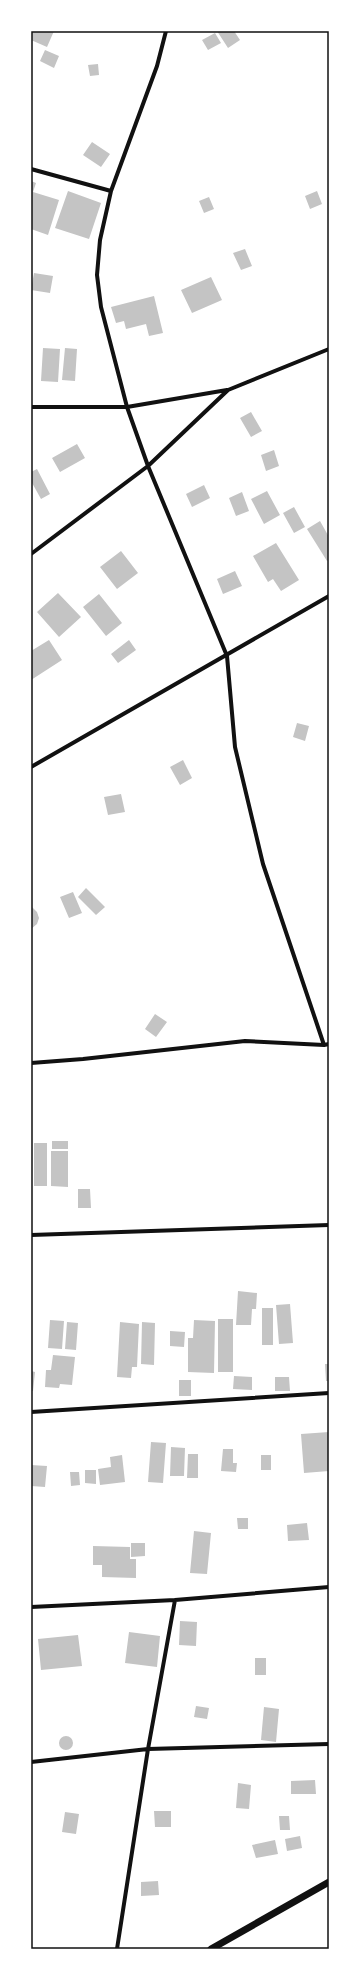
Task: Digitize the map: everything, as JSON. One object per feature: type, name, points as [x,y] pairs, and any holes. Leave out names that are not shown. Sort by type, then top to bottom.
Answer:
[{"type":"street","points":[[31,1063],[245,1041],[327,1044],[263,864],[235,747],[227,656],[148,466],[127,407],[101,307],[97,275],[100,240],[110,191],[157,66],[166,31]]},
{"type":"street","points":[[31,169],[110,191]]},
{"type":"street","points":[[31,407],[127,407],[228,390],[329,349]]},
{"type":"street","points":[[31,554],[148,466],[228,390]]},
{"type":"street","points":[[31,767],[227,656],[329,596]]},
{"type":"street","points":[[31,1235],[329,1225]]},
{"type":"street","points":[[31,1412],[329,1393]]},
{"type":"street","points":[[31,1608],[176,1600],[329,1587]]},
{"type":"street","points":[[117,1949],[148,1749],[176,1600]]},
{"type":"street","points":[[31,1762],[148,1749],[329,1744]]},
{"type":"street","points":[[212,1949],[329,1882]]},
{"type":"building","points":[[31,31],[54,31],[47,47],[31,40]]},
{"type":"building","points":[[217,31],[234,31],[240,40],[228,48]]},
{"type":"building","points":[[215,33],[221,43],[208,50],[202,40]]},
{"type":"building","points":[[45,50],[59,56],[54,68],[40,61]]},
{"type":"building","points":[[98,64],[99,75],[90,76],[88,65]]},
{"type":"building","points":[[92,142],[110,154],[101,167],[83,155]]},
{"type":"building","points":[[31,181],[36,183],[33,192],[59,200],[48,235],[31,229]]},
{"type":"building","points":[[68,191],[101,203],[89,239],[55,228]]},
{"type":"building","points":[[317,191],[322,204],[310,209],[305,196]]},
{"type":"building","points":[[209,197],[214,209],[204,213],[199,201]]},
{"type":"building","points":[[245,249],[252,266],[241,270],[233,253]]},
{"type":"building","points":[[34,273],[53,276],[50,293],[31,290]]},
{"type":"building","points":[[211,277],[222,300],[192,313],[181,290]]},
{"type":"building","points":[[154,296],[163,333],[149,336],[146,324],[126,329],[124,321],[116,323],[111,307]]},
{"type":"building","points":[[43,348],[60,349],[58,382],[41,381]]},
{"type":"building","points":[[65,348],[77,349],[75,381],[62,380]]},
{"type":"building","points":[[251,412],[262,431],[251,437],[240,418]]},
{"type":"building","points":[[77,444],[85,458],[60,472],[52,458]]},
{"type":"building","points":[[274,450],[279,466],[266,471],[261,455]]},
{"type":"building","points":[[37,469],[50,494],[41,499],[31,481],[31,472]]},
{"type":"building","points":[[204,485],[210,498],[192,507],[186,494]]},
{"type":"building","points":[[267,491],[280,515],[264,524],[251,499]]},
{"type":"building","points":[[242,492],[249,511],[236,516],[229,498]]},
{"type":"building","points":[[294,507],[305,527],[294,533],[283,513]]},
{"type":"building","points":[[320,521],[329,537],[329,560],[327,561],[307,529]]},
{"type":"building","points":[[276,543],[299,580],[281,591],[273,579],[268,582],[253,556]]},
{"type":"building","points":[[121,551],[138,573],[117,589],[100,567]]},
{"type":"building","points":[[235,571],[242,586],[223,594],[217,579]]},
{"type":"building","points":[[58,593],[81,617],[59,637],[37,612]]},
{"type":"building","points":[[99,594],[122,623],[106,636],[83,607]]},
{"type":"building","points":[[49,640],[62,660],[31,680],[31,651]]},
{"type":"building","points":[[129,640],[136,650],[118,663],[111,654]]},
{"type":"building","points":[[297,723],[309,726],[305,741],[293,737]]},
{"type":"building","points":[[183,760],[192,778],[180,785],[170,767]]},
{"type":"building","points":[[121,794],[125,812],[108,815],[104,797]]},
{"type":"building","points":[[86,888],[105,907],[96,915],[78,897]]},
{"type":"building","points":[[73,892],[82,913],[69,918],[60,897]]},
{"type":"building","points":[[31,906],[37,912],[39,918],[37,924],[31,929]]},
{"type":"building","points":[[155,1014],[167,1022],[156,1037],[145,1029]]},
{"type":"building","points":[[52,1141],[68,1141],[68,1149],[52,1149]]},
{"type":"building","points":[[34,1143],[47,1143],[47,1186],[34,1186]]},
{"type":"building","points":[[51,1151],[68,1151],[68,1187],[51,1186]]},
{"type":"building","points":[[78,1189],[90,1189],[91,1208],[78,1208]]},
{"type":"building","points":[[238,1291],[257,1293],[256,1309],[252,1309],[251,1325],[236,1325]]},
{"type":"building","points":[[290,1304],[293,1343],[279,1344],[276,1305]]},
{"type":"building","points":[[262,1308],[273,1308],[273,1345],[262,1345]]},
{"type":"building","points":[[218,1319],[233,1319],[233,1372],[218,1372]]},
{"type":"building","points":[[50,1320],[64,1321],[62,1349],[48,1348]]},
{"type":"building","points":[[194,1320],[215,1321],[214,1373],[188,1372],[188,1338],[193,1338]]},
{"type":"building","points":[[67,1322],[78,1323],[76,1350],[65,1349]]},
{"type":"building","points":[[120,1322],[139,1324],[137,1367],[132,1367],[131,1378],[117,1377]]},
{"type":"building","points":[[142,1322],[155,1323],[154,1365],[141,1364]]},
{"type":"building","points":[[170,1331],[185,1332],[184,1347],[170,1346]]},
{"type":"building","points":[[53,1355],[75,1357],[72,1385],[60,1384],[59,1388],[45,1387],[46,1370],[51,1370]]},
{"type":"building","points":[[325,1364],[329,1364],[329,1381],[326,1381]]},
{"type":"building","points":[[31,1371],[35,1372],[33,1391],[31,1391]]},
{"type":"building","points":[[234,1376],[252,1377],[252,1390],[233,1389]]},
{"type":"building","points":[[275,1377],[289,1377],[290,1391],[275,1391]]},
{"type":"building","points":[[179,1380],[191,1380],[191,1396],[179,1396]]},
{"type":"building","points":[[329,1432],[329,1471],[304,1473],[301,1434]]},
{"type":"building","points":[[151,1442],[166,1443],[163,1483],[148,1482]]},
{"type":"building","points":[[171,1447],[185,1448],[184,1476],[170,1476]]},
{"type":"building","points":[[223,1449],[233,1449],[233,1463],[237,1463],[236,1472],[221,1471]]},
{"type":"building","points":[[188,1454],[198,1454],[198,1478],[187,1478]]},
{"type":"building","points":[[122,1455],[125,1482],[100,1485],[98,1469],[111,1467],[110,1457]]},
{"type":"building","points":[[261,1455],[271,1455],[271,1470],[261,1470]]},
{"type":"building","points":[[31,1465],[47,1466],[45,1487],[31,1486]]},
{"type":"building","points":[[85,1470],[96,1470],[96,1484],[85,1483]]},
{"type":"building","points":[[70,1472],[79,1472],[80,1485],[71,1486]]},
{"type":"building","points":[[237,1518],[248,1518],[248,1529],[238,1529]]},
{"type":"building","points":[[307,1523],[309,1540],[288,1541],[287,1525]]},
{"type":"building","points":[[194,1531],[211,1533],[207,1574],[190,1573]]},
{"type":"building","points":[[131,1543],[145,1543],[145,1556],[131,1557]]},
{"type":"building","points":[[93,1546],[130,1547],[130,1559],[136,1559],[136,1578],[102,1577],[102,1565],[93,1565]]},
{"type":"building","points":[[180,1621],[197,1622],[196,1646],[179,1645]]},
{"type":"building","points":[[129,1632],[160,1636],[157,1667],[125,1663]]},
{"type":"building","points":[[78,1635],[82,1666],[41,1670],[38,1639]]},
{"type":"building","points":[[255,1658],[266,1658],[266,1675],[255,1675]]},
{"type":"building","points":[[196,1706],[209,1708],[207,1719],[194,1717]]},
{"type":"building","points":[[264,1707],[279,1709],[276,1742],[261,1740]]},
{"type":"building","points":[[66,1736],[71,1738],[73,1743],[71,1748],[66,1750],[61,1748],[59,1743],[61,1738]]},
{"type":"building","points":[[315,1780],[316,1794],[291,1794],[291,1781]]},
{"type":"building","points":[[238,1783],[251,1785],[249,1809],[236,1808]]},
{"type":"building","points":[[154,1811],[171,1811],[171,1827],[155,1827]]},
{"type":"building","points":[[65,1812],[79,1814],[76,1834],[62,1832]]},
{"type":"building","points":[[279,1816],[289,1816],[290,1830],[280,1830]]},
{"type":"building","points":[[300,1836],[302,1848],[287,1851],[285,1839]]},
{"type":"building","points":[[275,1840],[278,1854],[256,1858],[252,1845]]},
{"type":"building","points":[[158,1881],[159,1895],[141,1896],[141,1882]]}]
